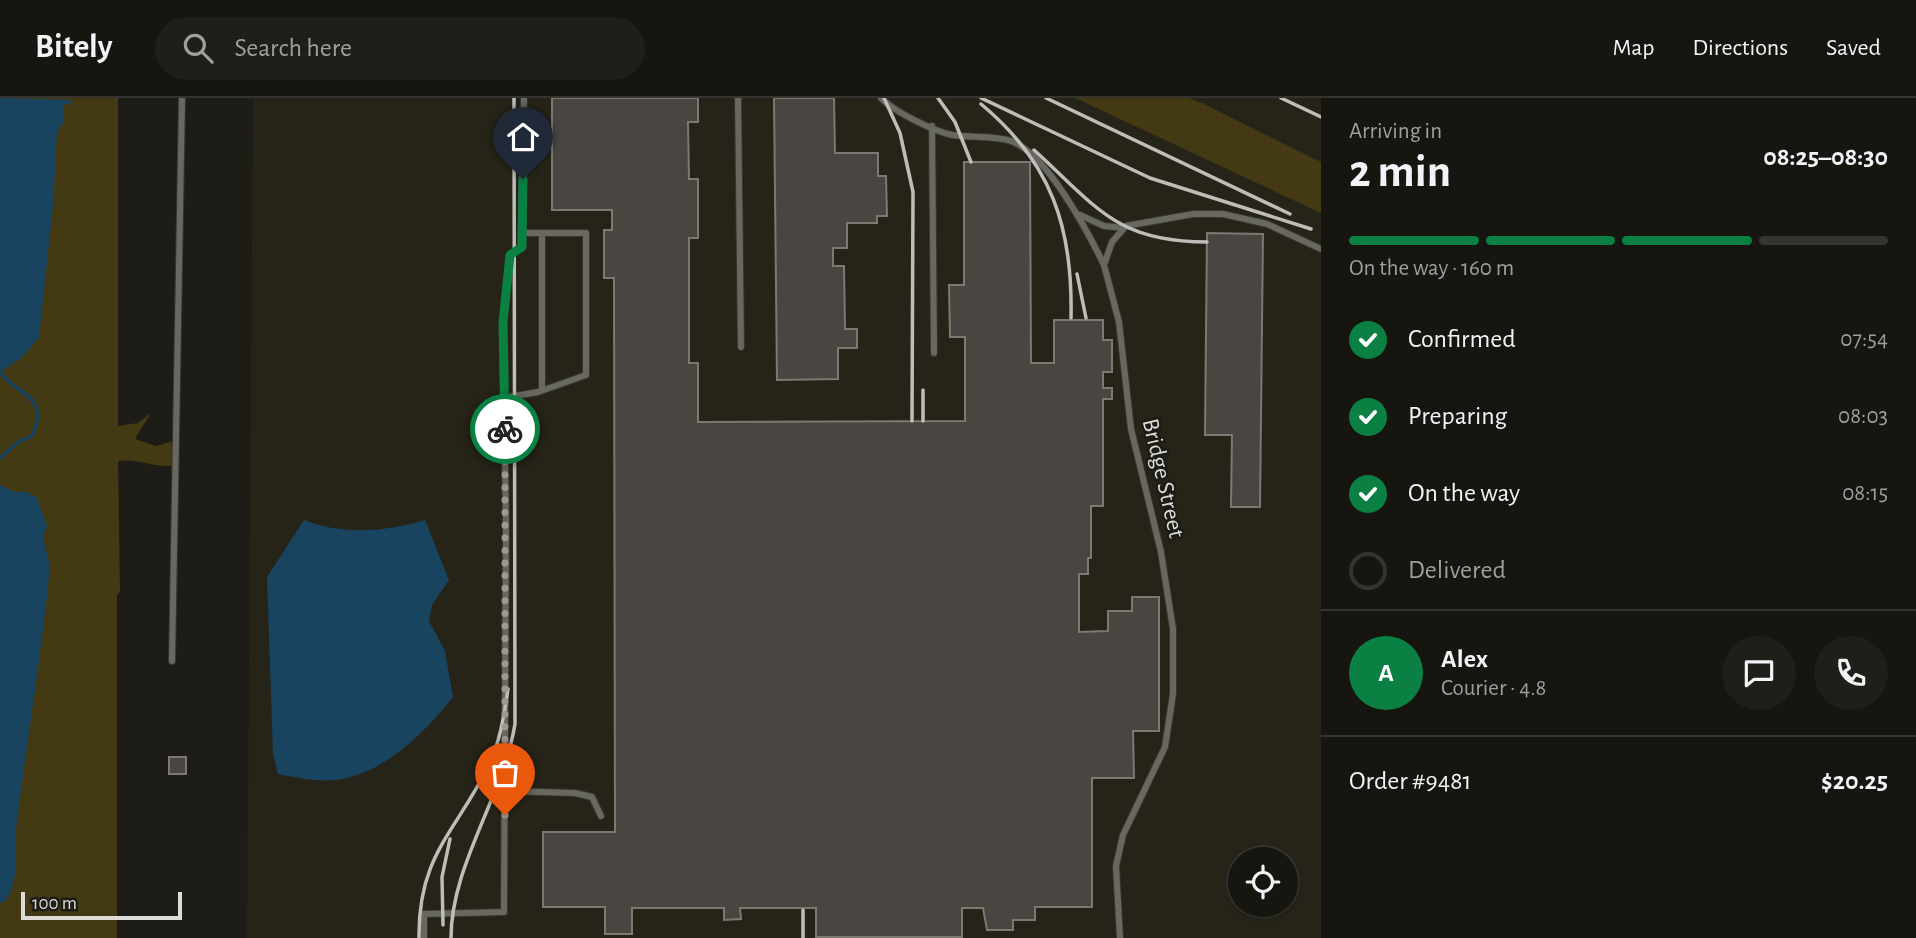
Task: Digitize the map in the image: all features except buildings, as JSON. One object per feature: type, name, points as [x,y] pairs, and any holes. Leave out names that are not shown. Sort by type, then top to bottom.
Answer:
[{"type":"lane","points":[[172,661],[183,98]]},
{"type":"lane","points":[[424,938],[424,914],[504,912],[503,322],[510,255],[522,247],[524,98]]},
{"type":"lane","points":[[738,98],[741,346]]},
{"type":"lane","name":"Bridge Street","points":[[880,98],[889,107],[949,134],[1011,141],[1029,153],[1080,215],[1104,265],[1119,322],[1131,429],[1163,561],[1173,629],[1173,694],[1165,747],[1123,835],[1116,866],[1120,938]]},
{"type":"lane","points":[[932,126],[934,354]]},
{"type":"lane","points":[[1080,215],[1104,226],[1124,228],[1173,216],[1223,214],[1267,224],[1321,249]]},
{"type":"lane","points":[[1104,265],[1112,242],[1124,228]]},
{"type":"lane","points":[[504,398],[542,390],[586,375],[586,233],[522,233]]},
{"type":"lane","points":[[542,233],[542,390]]},
{"type":"lane","points":[[505,791],[575,793],[592,797],[601,816]]},
{"type":"shaded area","points":[[0,98],[118,98],[118,426],[138,423],[151,413],[135,439],[156,446],[173,441],[172,466],[118,461],[120,592],[117,595],[117,938],[0,938]]},
{"type":"shaded area","points":[[253,98],[1321,98],[1321,938],[247,938]]},
{"type":"shaded area","points":[[1075,98],[1189,98],[1204,104],[1321,162],[1321,213]]},
{"type":"water","points":[[0,98],[71,100],[70,105],[63,104],[64,121],[57,132],[53,206],[39,338],[20,359],[0,372]]},
{"type":"water","points":[[0,485],[15,492],[36,495],[47,526],[43,538],[50,566],[16,829],[15,874],[11,892],[6,901],[0,903]]},
{"type":"water","points":[[304,520],[332,528],[364,530],[425,520],[449,580],[432,605],[429,621],[445,651],[453,697],[418,736],[390,758],[359,774],[335,780],[278,774],[273,754],[267,577]]},
{"type":"waterway","points":[[0,371],[29,397],[37,411],[37,422],[32,436],[18,442],[0,458]]},
{"type":"railway","points":[[451,938],[459,884],[500,778],[515,724],[514,98]]},
{"type":"railway","points":[[884,98],[900,133],[913,192],[912,421]]},
{"type":"railway","points":[[938,98],[955,122],[971,162]]},
{"type":"railway","points":[[981,98],[1150,178],[1311,229]]},
{"type":"railway","points":[[1046,98],[1290,214]]},
{"type":"railway","points":[[1281,98],[1321,117]]},
{"type":"railway","points":[[981,104],[1005,126],[1025,150],[1053,199],[1068,255],[1071,318]]},
{"type":"railway","points":[[1034,150],[1092,204],[1129,228],[1150,236],[1207,242]]},
{"type":"railway","points":[[1077,274],[1086,318]]},
{"type":"railway","points":[[923,390],[923,421]]},
{"type":"railway","points":[[419,938],[420,910],[432,865],[492,758],[501,729],[508,689]]},
{"type":"railway","points":[[443,925],[442,877],[450,839]]},
{"type":"railway","points":[[803,910],[803,938]]},
{"type":"way so far","points":[[505,429],[505,815]]},
{"type":"route","points":[[505,429],[503,322],[510,255],[522,247],[523,179]]}]
